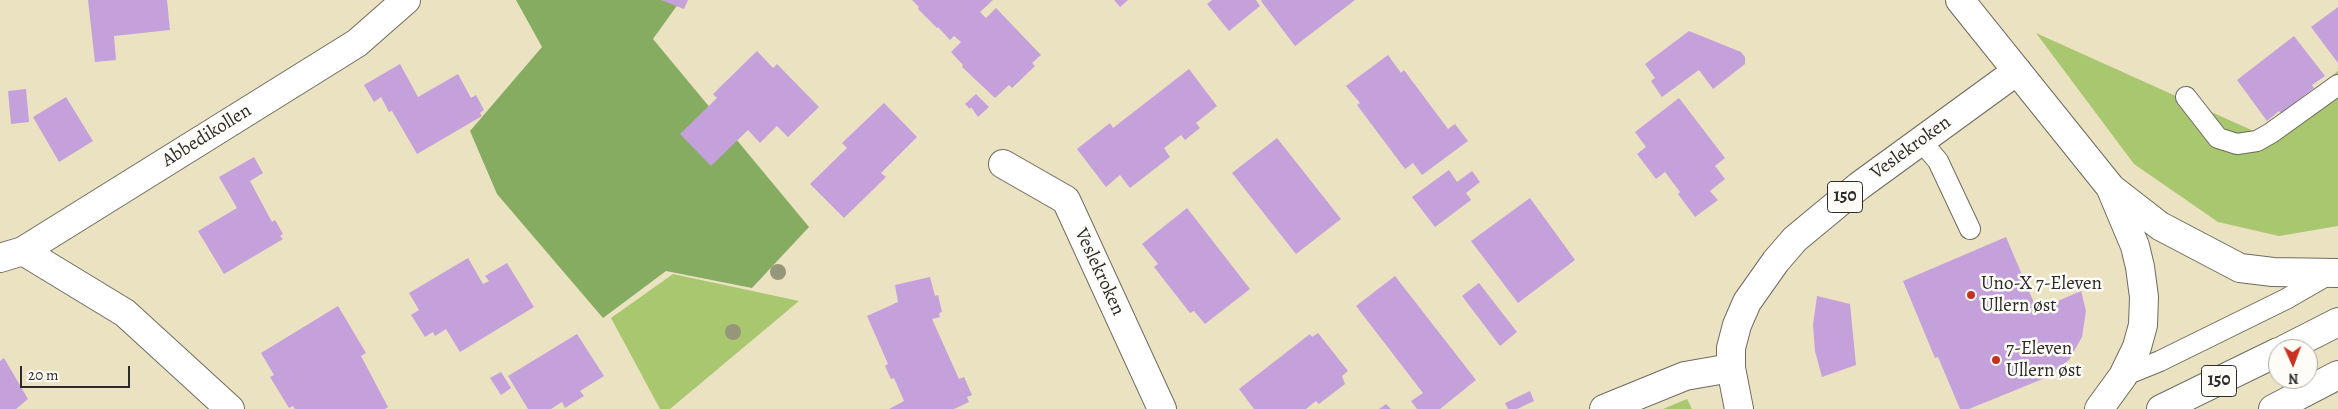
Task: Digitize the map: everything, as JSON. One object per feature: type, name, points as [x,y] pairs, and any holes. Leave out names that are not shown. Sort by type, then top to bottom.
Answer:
[{"type":"main road","name":"Abbedikollen","points":[[12,255],[357,43],[406,0]]},
{"type":"main road","points":[[1960,0],[2111,188],[2160,226],[2240,268],[2273,272],[2335,273]]},
{"type":"main road","name":"Veslekroken","points":[[1731,368],[1731,348],[1740,317],[1747,302],[1776,261],[1795,239],[1859,186],[2017,71]]},
{"type":"main road","name":"Veslekroken","points":[[1003,164],[1066,200],[1162,409]]},
{"type":"main road","points":[[2099,409],[2123,376],[2137,347],[2143,325],[2144,296],[2135,246],[2111,188]]},
{"type":"main road","points":[[12,255],[125,313],[230,409]]},
{"type":"main road","points":[[2304,339],[2338,322]]},
{"type":"main road","name":"150","points":[[2161,409],[2268,357]]},
{"type":"main road","points":[[1604,409],[1685,376],[1731,368]]},
{"type":"main road","name":"150","points":[[1731,368],[1738,409]]},
{"type":"main road","points":[[2273,409],[2338,375]]},
{"type":"lane","points":[[2186,97],[2218,138],[2237,144],[2257,141],[2272,133],[2338,85]]},
{"type":"lane","points":[[1921,141],[1938,161],[1970,229]]},
{"type":"lane","points":[[2123,376],[2160,361],[2335,273]]},
{"type":"green space","points":[[516,0],[681,0],[653,39],[809,227],[752,288],[666,271],[603,318],[497,194],[470,131],[542,47]]},
{"type":"green space","points":[[2036,33],[2258,133],[2338,71],[2338,226],[2279,236],[2218,222],[2134,164]]},
{"type":"green space","points":[[673,274],[799,301],[670,409],[660,409],[611,318]]},
{"type":"green space","points":[[1687,399],[1692,409],[1663,409]]},
{"type":"building","points":[[88,0],[167,0],[170,30],[114,36],[116,60],[95,62]]},
{"type":"building","points":[[661,0],[688,0],[684,9]]},
{"type":"building","points":[[912,0],[993,0],[980,12],[986,18],[996,8],[1041,55],[1032,63],[1035,66],[1012,88],[1009,85],[995,98],[962,67],[963,65],[951,52],[961,42],[954,36],[950,40],[918,9],[919,7]]},
{"type":"building","points":[[1114,0],[1128,0],[1120,7]]},
{"type":"building","points":[[1212,0],[1256,0],[1260,6],[1229,31],[1207,4]]},
{"type":"building","points":[[1262,0],[1355,0],[1295,46]]},
{"type":"building","points":[[2338,7],[2338,63],[2311,27]]},
{"type":"building","points":[[1689,31],[1741,52],[1745,57],[1745,64],[1713,89],[1699,70],[1662,97],[1651,81],[1655,78],[1645,64]]},
{"type":"building","points":[[2294,36],[2325,76],[2312,85],[2314,88],[2267,121],[2237,80]]},
{"type":"building","points":[[757,51],[773,68],[777,64],[819,107],[788,137],[777,126],[760,143],[748,130],[711,166],[680,134],[717,98],[713,94]]},
{"type":"building","points":[[1388,55],[1401,73],[1404,70],[1448,129],[1455,124],[1468,141],[1422,175],[1413,163],[1405,169],[1357,105],[1360,103],[1346,86]]},
{"type":"building","points":[[400,64],[418,97],[458,74],[471,98],[476,95],[484,110],[480,113],[482,116],[417,154],[392,111],[389,112],[381,97],[374,102],[364,85]]},
{"type":"building","points":[[1189,69],[1217,106],[1196,123],[1200,128],[1185,140],[1181,135],[1164,148],[1170,157],[1130,188],[1120,175],[1106,187],[1077,149],[1110,123],[1113,128]]},
{"type":"building","points":[[26,89],[29,122],[11,124],[8,91]]},
{"type":"building","points":[[976,94],[989,107],[978,117],[971,107],[970,109],[965,104]]},
{"type":"building","points":[[66,97],[93,141],[59,162],[33,117]]},
{"type":"building","points":[[1679,98],[1725,158],[1715,166],[1725,179],[1710,191],[1718,200],[1695,217],[1665,172],[1656,179],[1637,154],[1646,147],[1635,132]]},
{"type":"building","points":[[884,103],[917,137],[881,173],[886,177],[844,218],[810,184],[847,148],[842,143]]},
{"type":"building","points":[[1277,138],[1341,219],[1296,254],[1232,173]]},
{"type":"building","points":[[254,157],[263,173],[250,181],[272,222],[275,220],[283,234],[280,236],[283,239],[224,274],[198,231],[237,208],[219,177]]},
{"type":"building","points":[[1449,170],[1457,182],[1472,171],[1480,182],[1466,193],[1471,200],[1435,227],[1412,197]]},
{"type":"building","points":[[1530,198],[1575,260],[1518,303],[1471,241]]},
{"type":"building","points":[[1187,208],[1250,289],[1205,324],[1194,311],[1190,313],[1154,267],[1158,264],[1142,244]]},
{"type":"building","points":[[2006,237],[2037,310],[2081,291],[2086,311],[2082,337],[2069,360],[2045,378],[1969,409],[1960,409],[1938,357],[1935,358],[1903,281]]},
{"type":"building","points":[[468,258],[483,284],[489,281],[485,276],[507,263],[534,307],[460,352],[446,329],[435,336],[433,332],[425,337],[411,315],[419,310],[409,293]]},
{"type":"building","points":[[1395,276],[1476,380],[1440,409],[1417,409],[1411,401],[1423,393],[1356,306]]},
{"type":"building","points":[[930,277],[935,296],[938,295],[942,312],[939,313],[940,317],[932,319],[959,379],[964,377],[972,395],[967,397],[969,402],[954,409],[889,409],[904,401],[894,378],[891,379],[885,366],[888,364],[867,316],[898,302],[895,285]]},
{"type":"building","points":[[1479,283],[1517,332],[1500,346],[1462,296]]},
{"type":"building","points":[[1817,296],[1850,304],[1856,365],[1822,377],[1815,351],[1813,325]]},
{"type":"building","points":[[338,306],[366,353],[361,356],[388,407],[385,409],[295,409],[293,406],[289,408],[270,377],[274,375],[261,353]]},
{"type":"building","points":[[1318,333],[1348,371],[1342,376],[1345,384],[1319,404],[1316,401],[1306,409],[1254,409],[1239,389],[1310,334],[1312,337]]},
{"type":"building","points":[[577,334],[604,376],[580,391],[584,396],[565,408],[562,402],[551,409],[528,409],[508,376]]},
{"type":"building","points":[[4,358],[28,399],[16,409],[0,409],[0,361]]},
{"type":"building","points":[[501,372],[511,388],[501,395],[490,378]]},
{"type":"building","points":[[1530,391],[1534,401],[1517,409],[1508,409],[1505,403]]},
{"type":"building","points":[[1386,404],[1391,409],[1379,409]]},
{"type":"place","name":"Uno-X 7-Eleven Ullern øst","points":[[1971,295]]},
{"type":"place","name":"7-Eleven Ullern øst","points":[[1996,360]]}]
